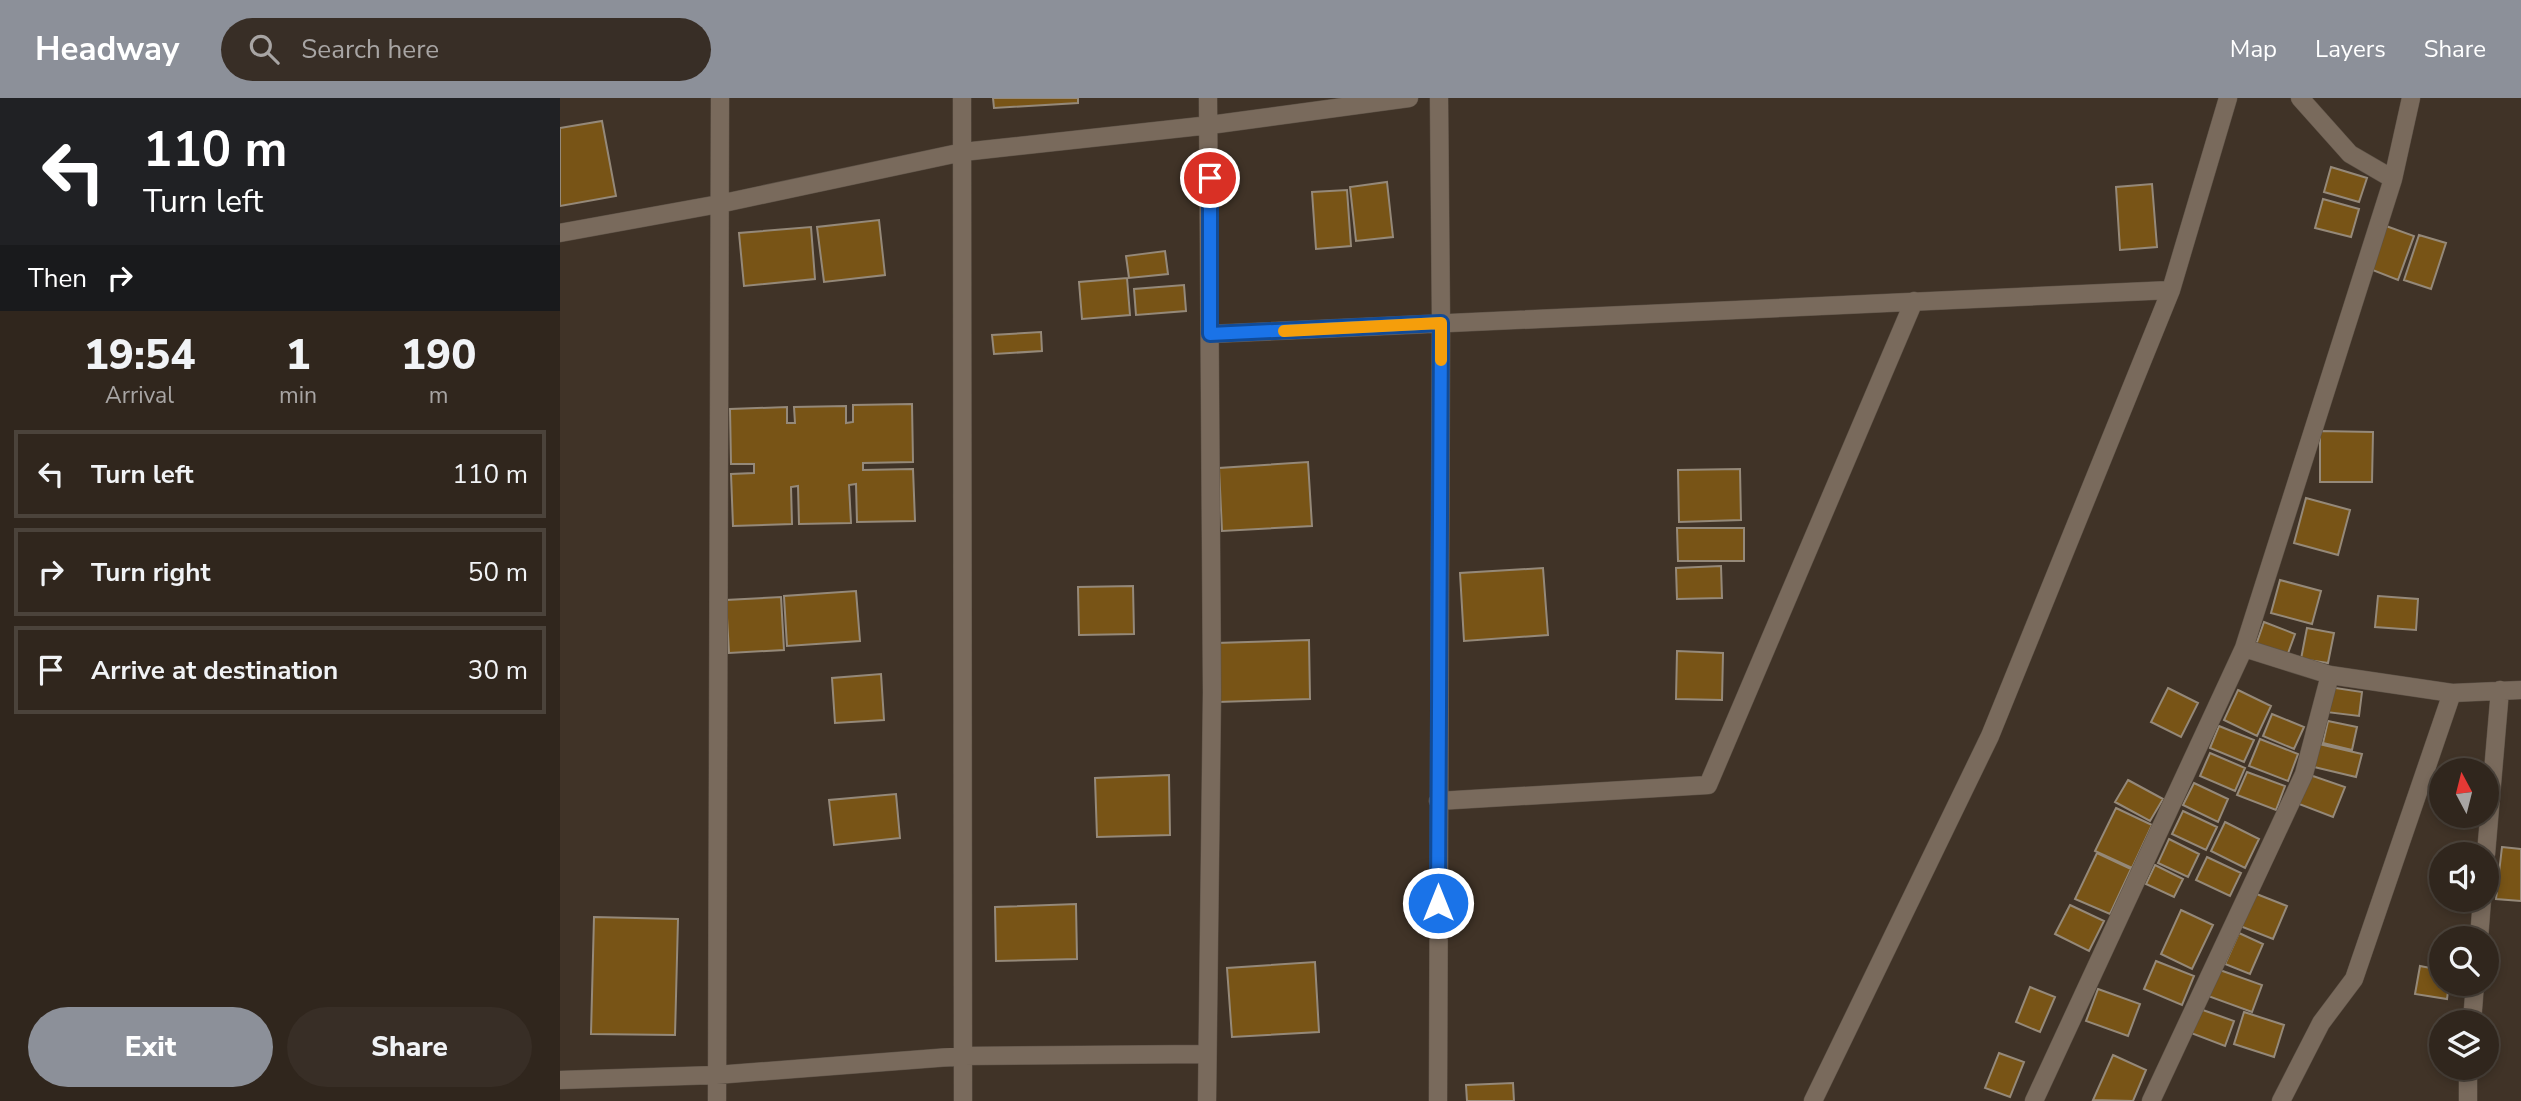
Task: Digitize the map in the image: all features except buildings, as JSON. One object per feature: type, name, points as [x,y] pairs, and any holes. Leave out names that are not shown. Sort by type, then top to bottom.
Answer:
[{"type":"street","points":[[717,1101],[720,98]]},
{"type":"street","points":[[962,98],[963,1101]]},
{"type":"street","points":[[1207,1101],[1212,692],[1208,98]]},
{"type":"street","points":[[560,233],[719,204],[963,152],[1210,125],[1409,98]]},
{"type":"street","points":[[1438,1101],[1441,323],[1439,98]]},
{"type":"street","points":[[1813,1101],[1990,736],[2171,290],[2228,98]]},
{"type":"street","points":[[2300,98],[2350,154],[2393,179]]},
{"type":"street","points":[[2034,1101],[2244,648],[2393,179],[2411,98]]},
{"type":"street","points":[[1210,334],[2171,290]]},
{"type":"street","points":[[1438,801],[1709,785],[1914,301]]},
{"type":"street","points":[[2244,648],[2330,675],[2452,693],[2521,690]]},
{"type":"street","points":[[2151,1101],[2304,774],[2330,675]]},
{"type":"street","points":[[2487,842],[2500,690]]},
{"type":"street","points":[[2281,1101],[2321,1023],[2354,979],[2452,693]]},
{"type":"street","points":[[560,1080],[716,1075],[963,1056],[1206,1055]]},
{"type":"street","points":[[2468,1080],[2468,1101]]},
{"type":"slow traffic","points":[[1284,331],[1441,323],[1441,360]]},
{"type":"route","points":[[1210,178],[1210,334],[1441,323],[1438,903]]}]
